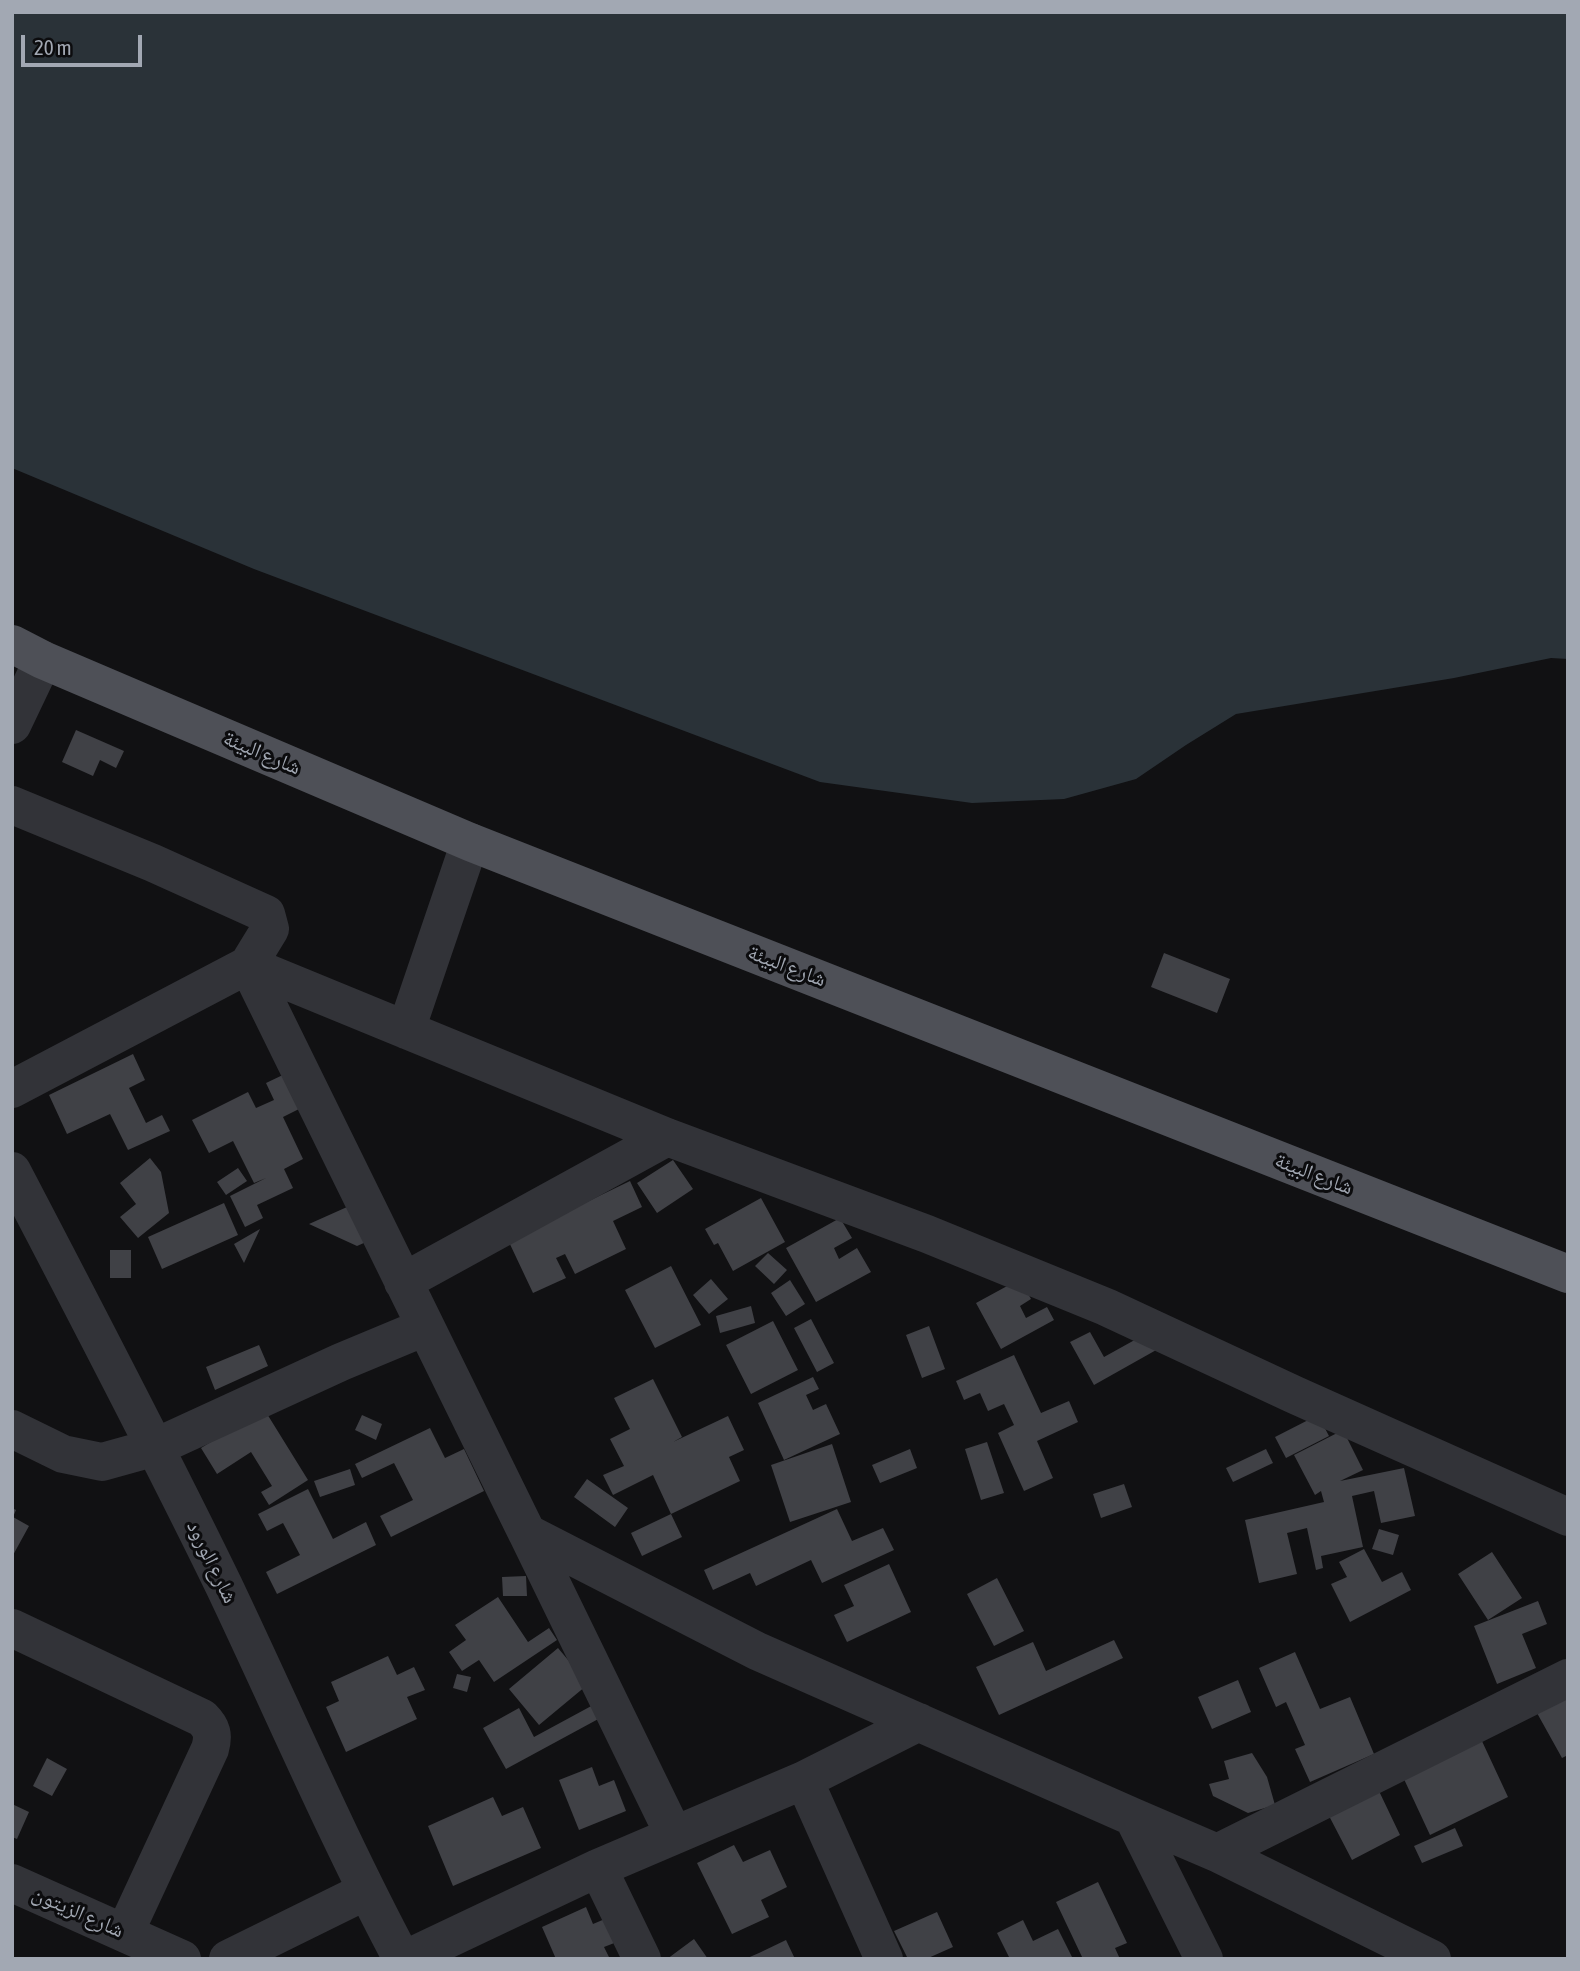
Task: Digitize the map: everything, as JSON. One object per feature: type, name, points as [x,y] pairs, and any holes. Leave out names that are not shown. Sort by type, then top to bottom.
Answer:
[{"type":"main road","name":"شارع البيئة","points":[[28,652],[470,842],[1568,1274]]},
{"type":"street","points":[[12,725],[28,652]]},
{"type":"street","points":[[12,804],[153,863],[265,914],[270,929],[248,965],[12,1089]]},
{"type":"street","points":[[406,1030],[470,842]]},
{"type":"street","points":[[248,965],[667,1137],[927,1234],[1106,1307],[1568,1517]]},
{"type":"street","points":[[248,965],[674,1835]]},
{"type":"street","points":[[403,1282],[667,1137]]},
{"type":"street","name":"شارع الورود","points":[[12,1171],[156,1447],[366,1891],[404,1959]]},
{"type":"street","points":[[12,1429],[63,1454],[102,1462],[156,1447],[341,1362],[425,1327]]},
{"type":"street","points":[[527,1533],[757,1651],[1217,1853],[1432,1959]]},
{"type":"street","points":[[12,1629],[202,1718],[210,1726],[214,1738],[210,1749],[125,1932]]},
{"type":"street","points":[[1217,1853],[1568,1678]]},
{"type":"street","points":[[404,1959],[598,1868],[804,1780],[919,1722]]},
{"type":"street","points":[[804,1780],[884,1959]]},
{"type":"street","points":[[1133,1817],[1204,1959]]},
{"type":"street","points":[[598,1868],[642,1959]]},
{"type":"street","name":"شارع الزيتون","points":[[12,1883],[182,1959]]},
{"type":"street","points":[[228,1959],[366,1891]]},
{"type":"shaded area","points":[[12,12],[1568,12],[1568,659],[1551,658],[1454,678],[1236,714],[1136,779],[1064,799],[972,803],[820,782],[254,569],[12,468]]},
{"type":"building","points":[[76,730],[124,751],[116,768],[100,760],[93,776],[62,762]]},
{"type":"building","points":[[1164,953],[1230,979],[1217,1013],[1151,987]]},
{"type":"building","points":[[133,1054],[145,1080],[129,1088],[146,1123],[162,1115],[170,1131],[128,1150],[110,1114],[67,1134],[49,1095]]},
{"type":"building","points":[[287,1073],[303,1107],[283,1117],[303,1159],[284,1169],[293,1188],[257,1205],[263,1218],[245,1227],[230,1196],[266,1178],[254,1183],[233,1141],[209,1153],[192,1120],[248,1092],[256,1108],[274,1100],[266,1083]]},
{"type":"building","points":[[150,1158],[161,1172],[169,1213],[138,1238],[120,1217],[136,1204],[120,1183]]},
{"type":"building","points":[[673,1160],[693,1189],[657,1213],[637,1183]]},
{"type":"building","points":[[238,1168],[247,1181],[226,1195],[217,1182]]},
{"type":"building","points":[[630,1181],[642,1207],[613,1221],[626,1249],[575,1274],[565,1254],[556,1258],[566,1278],[533,1293],[508,1240]]},
{"type":"building","points":[[761,1198],[785,1242],[733,1271],[718,1243],[714,1245],[705,1229]]},
{"type":"building","points":[[224,1203],[238,1235],[162,1269],[148,1237]]},
{"type":"building","points":[[356,1203],[373,1239],[357,1246],[309,1224]]},
{"type":"building","points":[[840,1218],[852,1238],[834,1248],[839,1259],[857,1248],[871,1272],[816,1302],[786,1248]]},
{"type":"building","points":[[260,1229],[244,1263],[234,1244]]},
{"type":"building","points":[[110,1250],[131,1250],[131,1278],[110,1278]]},
{"type":"building","points":[[768,1253],[787,1270],[774,1284],[755,1266]]},
{"type":"building","points":[[671,1266],[701,1325],[655,1348],[625,1290]]},
{"type":"building","points":[[711,1279],[728,1299],[709,1314],[693,1295]]},
{"type":"building","points":[[1020,1279],[1031,1299],[1020,1306],[1026,1318],[1047,1307],[1054,1320],[1001,1349],[976,1303]]},
{"type":"building","points":[[790,1280],[805,1304],[786,1316],[771,1293]]},
{"type":"building","points":[[751,1306],[755,1323],[720,1333],[716,1316]]},
{"type":"building","points":[[811,1319],[834,1363],[817,1372],[794,1328]]},
{"type":"building","points":[[773,1321],[798,1370],[751,1394],[726,1345]]},
{"type":"building","points":[[929,1326],[945,1369],[922,1378],[906,1335]]},
{"type":"building","points":[[1090,1332],[1104,1357],[1149,1332],[1158,1349],[1094,1385],[1070,1342]]},
{"type":"building","points":[[259,1345],[268,1366],[215,1390],[206,1367]]},
{"type":"building","points":[[1014,1355],[1041,1413],[1069,1401],[1078,1422],[1037,1441],[1053,1478],[1024,1491],[998,1433],[1014,1425],[1004,1404],[988,1411],[980,1393],[964,1400],[956,1381]]},
{"type":"building","points":[[813,1377],[819,1389],[806,1395],[813,1410],[826,1404],[840,1434],[784,1460],[758,1403]]},
{"type":"building","points":[[653,1379],[682,1437],[673,1442],[728,1416],[744,1450],[729,1457],[740,1481],[671,1514],[653,1475],[613,1495],[603,1475],[624,1466],[610,1439],[630,1429],[614,1398]]},
{"type":"building","points":[[264,1409],[308,1480],[269,1505],[261,1492],[272,1486],[251,1452],[217,1474],[201,1448]]},
{"type":"building","points":[[362,1415],[382,1424],[376,1440],[355,1430]]},
{"type":"building","points":[[1318,1415],[1329,1436],[1286,1458],[1275,1437]]},
{"type":"building","points":[[430,1428],[445,1458],[464,1449],[484,1491],[391,1537],[380,1516],[413,1500],[394,1463],[362,1478],[355,1464]]},
{"type":"building","points":[[1343,1430],[1363,1470],[1340,1481],[1404,1468],[1415,1516],[1381,1523],[1374,1491],[1352,1496],[1363,1547],[1321,1556],[1323,1568],[1316,1570],[1307,1528],[1287,1533],[1297,1574],[1259,1583],[1245,1520],[1324,1502],[1321,1491],[1315,1495],[1294,1455]]},
{"type":"building","points":[[987,1442],[1004,1493],[981,1500],[965,1449]]},
{"type":"building","points":[[832,1444],[851,1502],[790,1522],[771,1465]]},
{"type":"building","points":[[910,1449],[917,1468],[880,1483],[872,1465]]},
{"type":"building","points":[[1266,1449],[1273,1463],[1233,1482],[1226,1468]]},
{"type":"building","points":[[350,1469],[355,1485],[320,1497],[314,1481]]},
{"type":"building","points":[[587,1479],[628,1508],[615,1527],[574,1497]]},
{"type":"building","points":[[1124,1484],[1132,1507],[1101,1518],[1093,1494]]},
{"type":"building","points":[[308,1489],[333,1539],[366,1522],[376,1545],[277,1594],[266,1572],[300,1555],[283,1523],[267,1531],[258,1514]]},
{"type":"building","points":[[12,1508],[16,1510],[13,1517],[29,1526],[12,1557]]},
{"type":"building","points":[[837,1509],[852,1541],[883,1528],[894,1550],[822,1583],[811,1560],[756,1586],[750,1573],[713,1590],[704,1570]]},
{"type":"building","points":[[671,1514],[682,1537],[642,1556],[631,1533]]},
{"type":"building","points":[[1379,1529],[1399,1535],[1393,1555],[1372,1549]]},
{"type":"building","points":[[1364,1549],[1382,1582],[1402,1572],[1411,1590],[1350,1622],[1331,1584],[1347,1577],[1339,1562]]},
{"type":"building","points":[[1492,1552],[1522,1598],[1488,1620],[1458,1574]]},
{"type":"building","points":[[889,1564],[911,1612],[847,1642],[834,1615],[854,1606],[844,1585]]},
{"type":"building","points":[[526,1576],[527,1596],[503,1596],[502,1577]]},
{"type":"building","points":[[997,1578],[1024,1631],[994,1646],[967,1594]]},
{"type":"building","points":[[498,1597],[528,1642],[549,1628],[557,1640],[494,1682],[479,1660],[462,1671],[449,1652],[466,1640],[455,1625]]},
{"type":"building","points":[[1538,1601],[1547,1624],[1522,1634],[1536,1668],[1497,1684],[1474,1626]]},
{"type":"building","points":[[1114,1640],[1123,1658],[999,1715],[976,1667],[1033,1642],[1046,1671]]},
{"type":"building","points":[[558,1648],[574,1667],[592,1681],[539,1725],[509,1689]]},
{"type":"building","points":[[1295,1652],[1320,1709],[1350,1697],[1374,1754],[1310,1782],[1295,1749],[1305,1745],[1286,1702],[1276,1707],[1259,1668]]},
{"type":"building","points":[[388,1656],[397,1675],[414,1667],[425,1690],[407,1697],[417,1719],[346,1752],[326,1707],[339,1701],[331,1682]]},
{"type":"building","points":[[457,1674],[471,1677],[467,1692],[453,1688]]},
{"type":"building","points":[[1238,1680],[1251,1712],[1212,1729],[1198,1697]]},
{"type":"building","points":[[1568,1696],[1568,1755],[1562,1758],[1537,1713]]},
{"type":"building","points":[[595,1704],[602,1717],[506,1769],[483,1728],[519,1708],[534,1737]]},
{"type":"building","points":[[1481,1739],[1508,1797],[1430,1835],[1403,1777]]},
{"type":"building","points":[[1252,1753],[1267,1777],[1275,1805],[1248,1813],[1213,1796],[1209,1784],[1229,1779],[1224,1761]]},
{"type":"building","points":[[47,1758],[67,1769],[52,1796],[33,1786]]},
{"type":"building","points":[[592,1767],[599,1786],[614,1780],[626,1811],[579,1830],[559,1780]]},
{"type":"building","points":[[1378,1789],[1400,1835],[1352,1860],[1328,1814]]},
{"type":"building","points":[[493,1797],[502,1816],[523,1807],[541,1848],[453,1886],[428,1826]]},
{"type":"building","points":[[12,1804],[29,1812],[17,1839],[12,1837]]},
{"type":"building","points":[[1455,1828],[1463,1846],[1422,1863],[1414,1846]]},
{"type":"building","points":[[734,1845],[743,1862],[770,1850],[787,1887],[761,1900],[769,1917],[732,1934],[697,1863]]},
{"type":"building","points":[[1098,1882],[1127,1943],[1115,1948],[1120,1959],[1083,1959],[1056,1902]]},
{"type":"building","points":[[586,1907],[593,1924],[612,1916],[622,1940],[604,1947],[610,1959],[556,1959],[542,1927]]},
{"type":"building","points":[[937,1912],[953,1947],[926,1959],[908,1959],[894,1931]]},
{"type":"building","points":[[1023,1920],[1033,1941],[1058,1929],[1073,1959],[1010,1959],[997,1933]]},
{"type":"building","points":[[694,1939],[708,1959],[667,1959]]},
{"type":"building","points":[[786,1940],[795,1959],[745,1959],[759,1953]]}]
